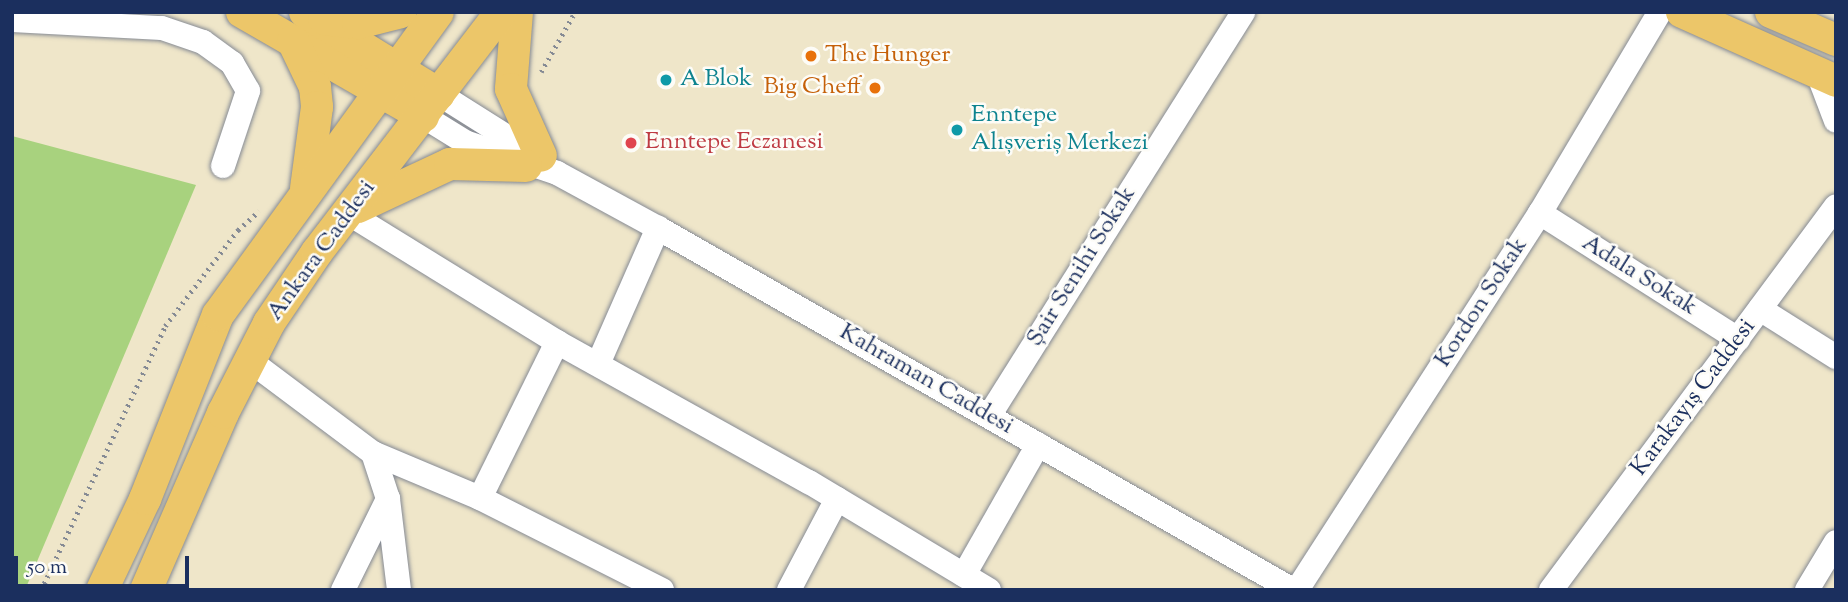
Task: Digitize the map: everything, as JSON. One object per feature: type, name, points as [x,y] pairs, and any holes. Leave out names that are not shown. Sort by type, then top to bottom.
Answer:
[{"type":"main road","points":[[242,12],[380,93],[431,105]]},
{"type":"main road","points":[[308,13],[358,23],[401,12]]},
{"type":"main road","name":"Ankara Caddesi","points":[[102,590],[145,499],[218,315],[438,12]]},
{"type":"main road","name":"Ankara Caddesi","points":[[146,590],[249,360],[295,282],[501,12]]},
{"type":"main road","points":[[348,213],[450,164],[542,165],[512,89],[517,12]]},
{"type":"main road","points":[[1682,12],[1826,76]]},
{"type":"main road","points":[[1772,12],[1836,40]]},
{"type":"main road","points":[[308,13],[398,66],[431,105]]},
{"type":"main road","points":[[293,41],[315,87],[317,107],[304,198]]},
{"type":"street","name":"Şair Senihi Sokak","points":[[989,416],[1243,12]]},
{"type":"street","name":"Kordon Sokak","points":[[1295,590],[1540,213],[1660,12]]},
{"type":"street","points":[[12,20],[56,18],[184,32],[232,63],[244,77],[248,91],[223,166]]},
{"type":"street","points":[[1826,76],[1836,121]]},
{"type":"street","name":"Kahraman Caddesi","points":[[431,105],[465,142],[542,165],[658,228],[1295,590]]},
{"type":"street","name":"Karakayış Caddesi","points":[[1551,590],[1835,205]]},
{"type":"street","points":[[348,213],[557,342],[837,499],[989,590]]},
{"type":"street","name":"Adala Sokak","points":[[1540,213],[1738,339]]},
{"type":"street","points":[[598,365],[658,228]]},
{"type":"street","points":[[1760,309],[1836,357]]},
{"type":"street","points":[[480,498],[557,342]]},
{"type":"street","points":[[249,360],[373,453],[480,498],[662,590]]},
{"type":"street","points":[[964,575],[1038,445]]},
{"type":"street","points":[[373,453],[388,499],[398,590]]},
{"type":"street","points":[[343,590],[388,499]]},
{"type":"street","points":[[789,590],[837,499]]},
{"type":"street","points":[[1817,586],[1836,542]]},
{"type":"path","points":[[536,78],[575,12]]},
{"type":"path","points":[[41,590],[165,326],[246,221],[278,198],[304,198]]},
{"type":"green space","points":[[12,136],[196,185],[25,590],[12,590]]},
{"type":"place","name":"The Hunger","points":[[811,56]]},
{"type":"place","name":"A Blok","points":[[666,80]]},
{"type":"place","name":"Big Cheff","points":[[875,88]]},
{"type":"place","name":"Enntepe Alışveriş Merkezi","points":[[957,130]]},
{"type":"place","name":"Enntepe Eczanesi","points":[[631,143]]}]
